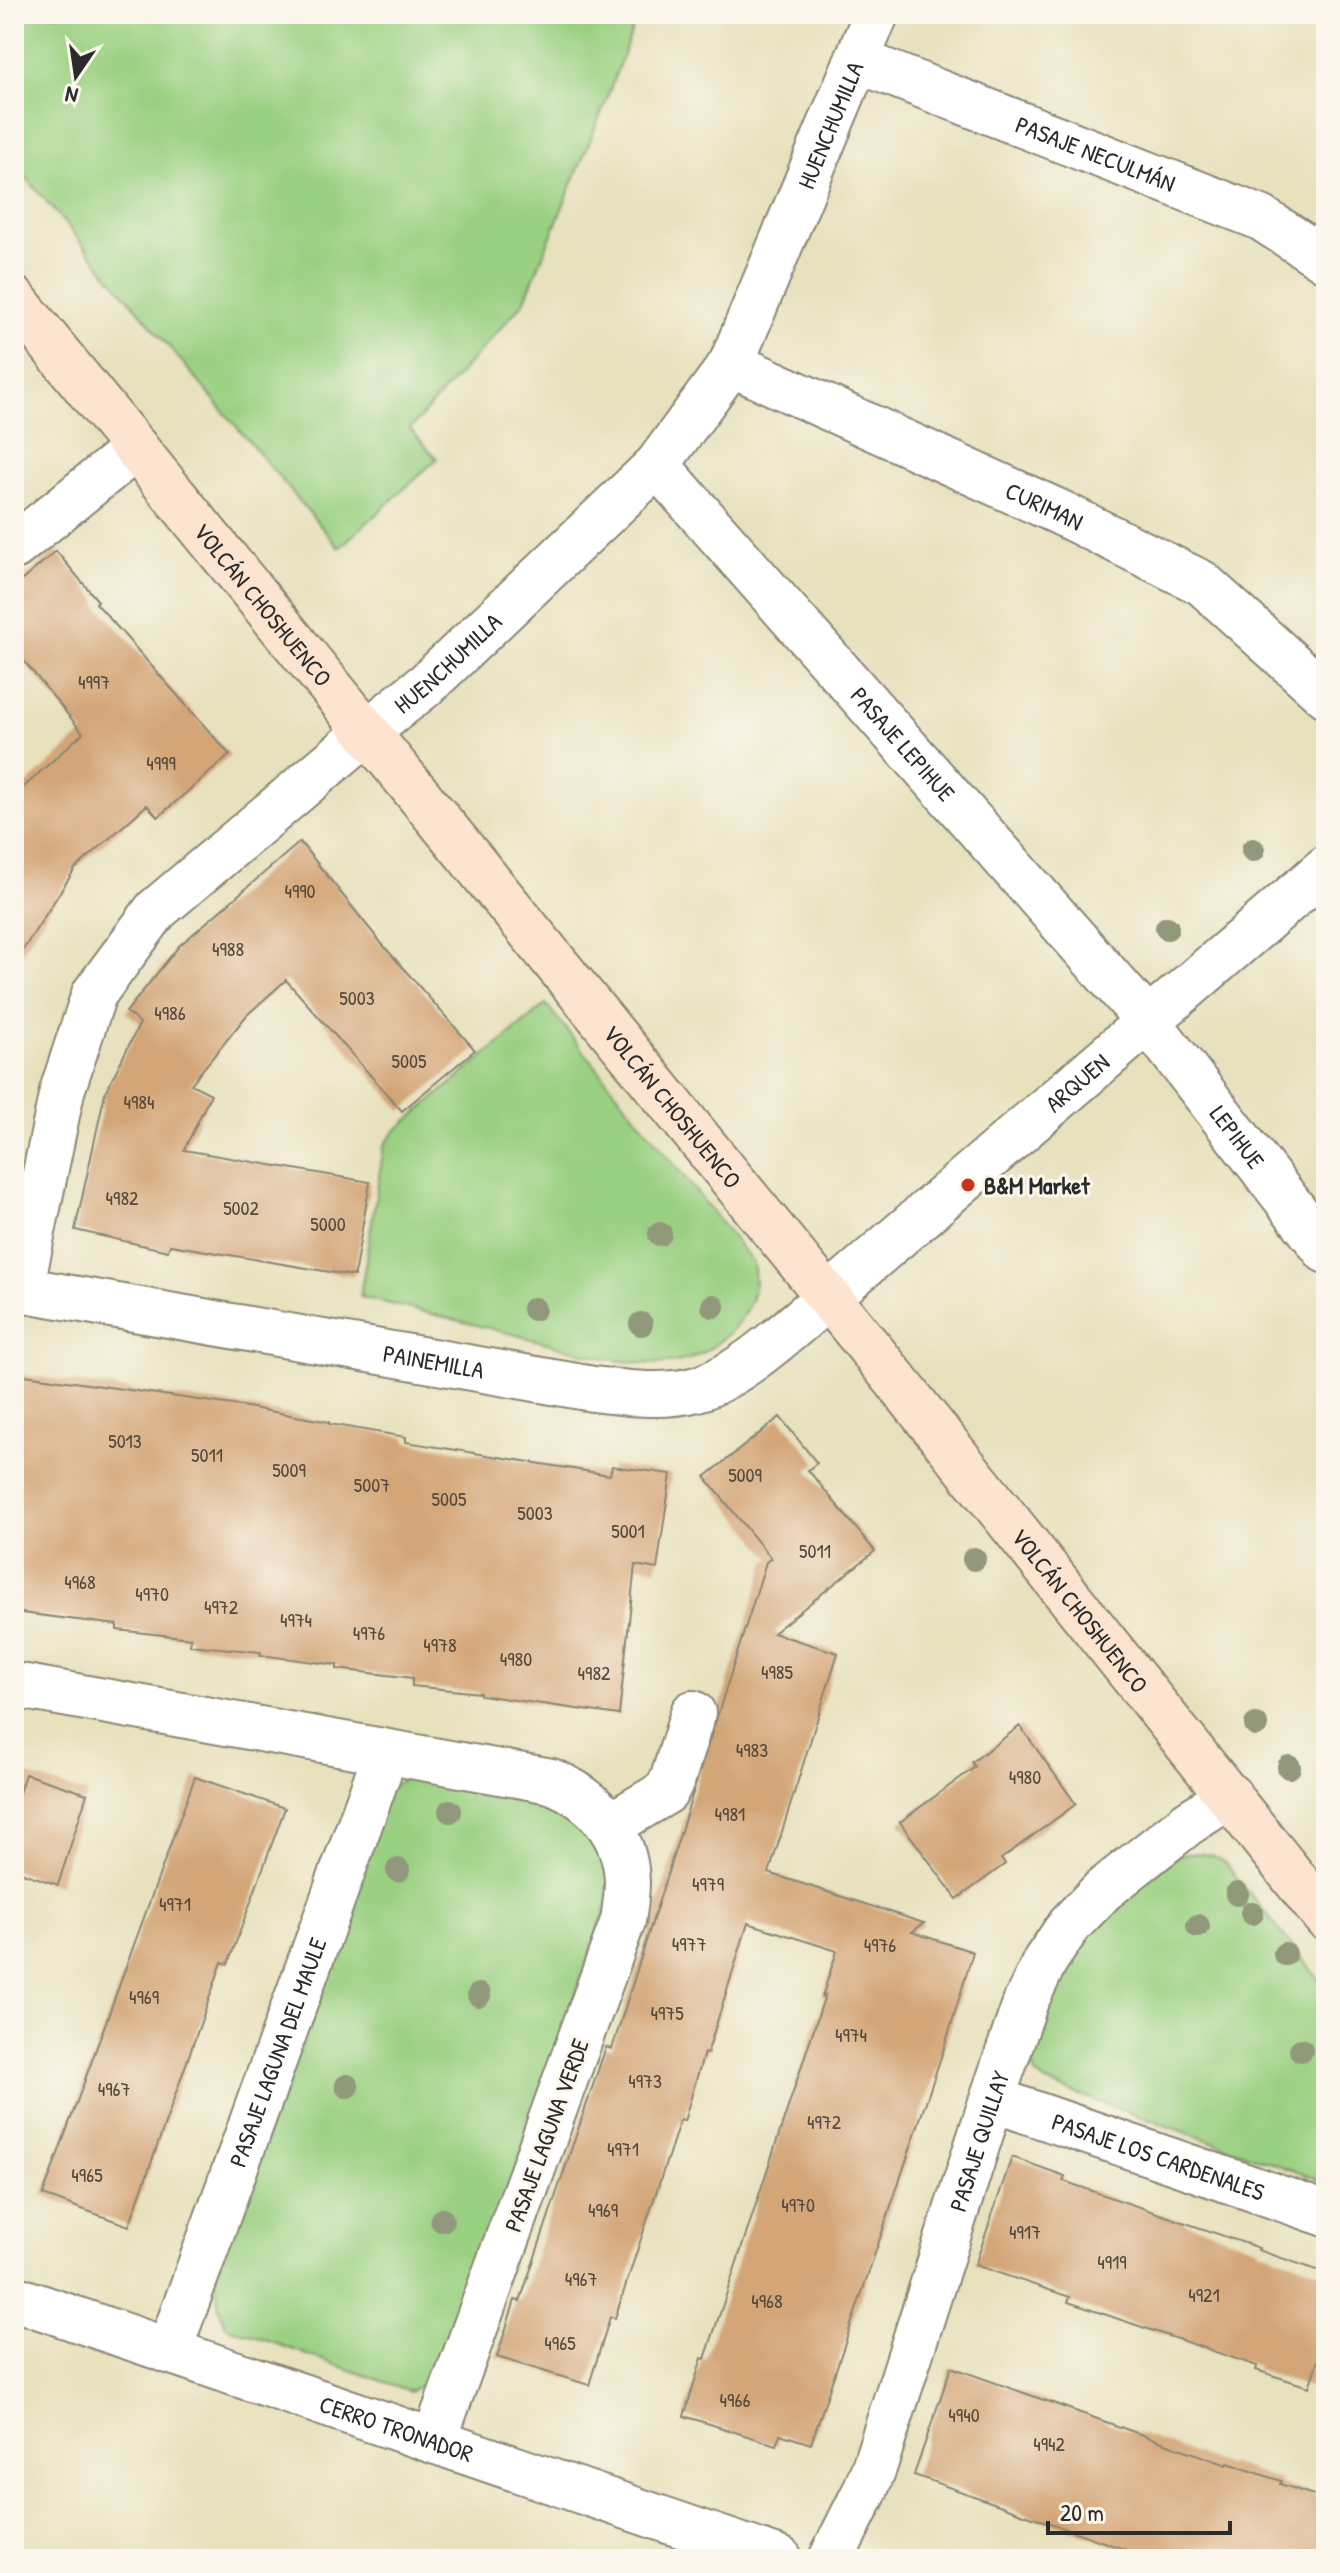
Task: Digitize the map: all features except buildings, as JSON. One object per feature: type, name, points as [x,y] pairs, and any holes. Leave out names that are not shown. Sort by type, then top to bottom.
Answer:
[{"type":"street","name":"HUENCHUMILLA","points":[[18,1289],[62,1091],[94,994],[156,910],[428,683],[657,465],[731,364],[876,14]]},
{"type":"street","name":"PASAJE NECULMÁN","points":[[859,61],[1261,218],[1326,260]]},
{"type":"street","name":"VOLCÁN CHOSHUENCO","points":[[14,299],[828,1297],[1326,1918]]},
{"type":"street","name":"CURIMAN","points":[[731,364],[1059,512],[1202,583],[1326,695]]},
{"type":"street","points":[[14,547],[136,448]]},
{"type":"street","name":"PASAJE LEPIHUE","points":[[657,465],[1148,1021]]},
{"type":"street","name":"ARQUEN","points":[[828,1297],[1326,868]]},
{"type":"street","name":"LEPIHUE","points":[[1148,1021],[1326,1251]]},
{"type":"street","name":"PAINEMILLA","points":[[18,1289],[529,1379],[638,1394],[698,1389],[722,1379],[828,1297]]},
{"type":"street","name":"PASAJE LAGUNA VERDE","points":[[14,1685],[551,1781],[574,1790],[610,1825],[626,1867],[623,1921],[434,2441]]},
{"type":"street","points":[[610,1825],[666,1792],[693,1713]]},
{"type":"street","name":"PASAJE LAGUNA DEL MAULE","points":[[169,2351],[386,1752]]},
{"type":"street","name":"PASAJE QUILLAY","points":[[831,2559],[875,2465],[992,2099],[1026,2001],[1056,1941],[1084,1907],[1103,1890],[1188,1823],[1230,1796]]},
{"type":"street","name":"PASAJE LOS CARDENALES","points":[[992,2099],[1326,2214]]},
{"type":"street","name":"CERRO TRONADOR","points":[[14,2298],[780,2559]]},
{"type":"green space","points":[[14,14],[638,14],[524,302],[410,429],[437,459],[339,548],[14,163]]},
{"type":"green space","points":[[546,1004],[753,1263],[753,1293],[745,1313],[721,1340],[698,1355],[663,1363],[625,1362],[360,1297],[384,1146],[394,1132]]},
{"type":"green space","points":[[419,1775],[557,1801],[592,1830],[613,1886],[445,2375],[410,2391],[226,2326],[218,2304],[216,2274],[388,1790],[401,1780]]},
{"type":"green space","points":[[1197,1853],[1214,1856],[1225,1863],[1326,1988],[1326,2182],[1046,2083],[1036,2075],[1029,2061],[1033,2035],[1060,1975],[1098,1917],[1180,1855]]},
{"type":"place","name":"B&M Market","points":[[968,1185]]}]
